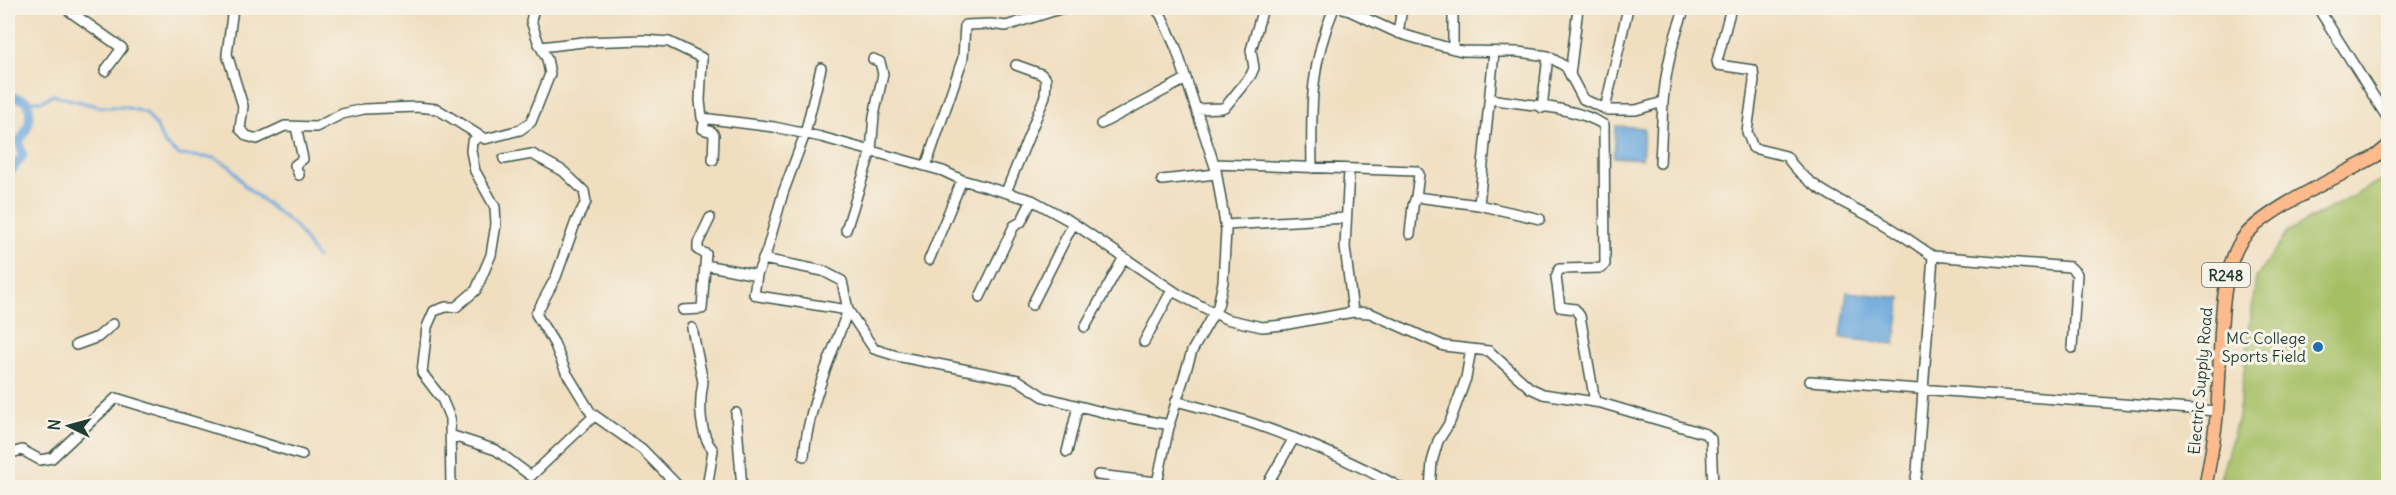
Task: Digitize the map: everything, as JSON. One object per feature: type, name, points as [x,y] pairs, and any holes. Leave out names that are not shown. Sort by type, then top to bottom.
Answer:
[{"type":"main road","name":"Electric Supply Road","points":[[2205,488],[2217,411],[2226,276],[2242,240],[2271,215],[2318,186],[2376,156],[2388,146]]},
{"type":"street","points":[[65,8],[122,48],[105,71]]},
{"type":"street","points":[[233,8],[227,54],[243,106],[240,129],[247,136],[257,139],[285,126],[316,127],[342,114],[364,108],[437,109],[485,139],[520,130],[531,122],[550,74],[548,59],[531,21],[534,8]]},
{"type":"street","points":[[926,166],[963,58],[965,25],[1006,26],[1063,8]]},
{"type":"street","points":[[1098,475],[1156,485],[1176,402],[1192,351],[1218,306],[1223,282],[1225,225],[1215,169],[1176,48],[1161,15],[1155,8]]},
{"type":"street","points":[[1196,109],[1226,106],[1251,75],[1254,68],[1251,50],[1253,37],[1263,8]]},
{"type":"street","points":[[1312,168],[1314,76],[1324,32],[1334,8]]},
{"type":"street","points":[[1343,8],[1398,33],[1452,49],[1548,56],[1566,67],[1583,99],[1605,109],[1636,110],[1663,102]]},
{"type":"street","points":[[1398,33],[1402,8]]},
{"type":"street","points":[[1452,49],[1453,8]]},
{"type":"street","points":[[1570,75],[1578,8]]},
{"type":"street","points":[[1605,109],[1628,8]]},
{"type":"street","points":[[1660,163],[1665,78],[1672,44],[1686,8]]},
{"type":"street","points":[[1731,8],[1717,61],[1718,65],[1753,70],[1754,81],[1746,132],[1753,148],[1786,156],[1792,166],[1823,193],[1879,221],[1933,256],[2070,267],[2077,274],[2072,348]]},
{"type":"street","points":[[2318,8],[2388,119]]},
{"type":"street","points":[[541,47],[583,42],[644,40],[669,42],[702,58],[700,101],[702,118],[774,127],[805,134],[926,166],[962,180],[1032,200],[1074,224],[1172,290],[1213,314],[1241,324],[1262,327],[1353,312],[1370,313],[1444,346],[1489,351],[1530,388],[1543,394],[1595,402],[1706,434],[1712,439],[1713,488]]},
{"type":"street","points":[[1479,205],[1494,52]]},
{"type":"street","points":[[1542,108],[1548,56]]},
{"type":"street","points":[[846,230],[871,151],[874,116],[883,74],[880,62],[873,59]]},
{"type":"street","points":[[1006,192],[1045,96],[1046,79],[1041,74],[1016,64]]},
{"type":"street","points":[[822,68],[805,134],[783,193],[757,275],[754,294],[848,310]]},
{"type":"street","points":[[1101,124],[1186,79]]},
{"type":"street","points":[[1490,99],[1595,119],[1604,125],[1605,264],[1602,268],[1559,269],[1556,277],[1560,307],[1575,309],[1580,316],[1595,402]]},
{"type":"street","points":[[705,118],[703,129],[714,135],[713,160]]},
{"type":"street","points":[[296,127],[303,159],[295,165],[299,175]]},
{"type":"street","points":[[452,488],[450,418],[442,399],[422,373],[424,345],[427,327],[434,311],[456,307],[476,290],[491,255],[495,207],[475,171],[471,151],[472,142],[479,136]]},
{"type":"street","points":[[504,159],[532,154],[563,171],[584,191],[586,202],[576,221],[556,277],[536,314],[554,344],[566,372],[594,416],[642,449],[680,488]]},
{"type":"street","points":[[1162,180],[1215,169],[1312,168],[1416,171],[1419,174],[1410,234]]},
{"type":"street","points":[[1348,170],[1345,261],[1353,312]]},
{"type":"street","points":[[929,260],[962,180]]},
{"type":"street","points":[[1416,196],[1479,205],[1540,219]]},
{"type":"street","points":[[980,297],[1014,226],[1021,222],[1032,200]]},
{"type":"street","points":[[683,310],[702,309],[706,254],[698,250],[698,243],[710,218]]},
{"type":"street","points":[[1225,225],[1346,218]]},
{"type":"street","points":[[1032,305],[1074,224]]},
{"type":"street","points":[[1914,488],[1933,256]]},
{"type":"street","points":[[763,258],[823,271],[842,281],[848,310],[873,349],[897,356],[1018,380],[1044,397],[1170,425]]},
{"type":"street","points":[[1085,327],[1123,259]]},
{"type":"street","points":[[705,265],[757,275]]},
{"type":"street","points":[[1143,342],[1172,290]]},
{"type":"street","points":[[804,456],[806,438],[819,391],[848,310]]},
{"type":"street","points":[[76,345],[98,337],[113,324]]},
{"type":"street","points":[[692,328],[703,382],[701,390],[704,440],[712,450],[707,488]]},
{"type":"street","points":[[1430,488],[1431,462],[1438,441],[1450,422],[1466,378],[1471,350]]},
{"type":"street","points":[[1810,381],[2217,411]]},
{"type":"street","points":[[8,454],[22,450],[40,460],[52,458],[116,398],[302,456]]},
{"type":"street","points":[[1176,402],[1269,427],[1351,461],[1384,484],[1401,488]]},
{"type":"street","points":[[1067,452],[1078,405]]},
{"type":"street","points":[[736,412],[742,488]]},
{"type":"street","points":[[450,435],[496,450],[531,476],[594,416]]},
{"type":"street","points":[[1265,488],[1294,438]]},
{"type":"green space","name":"MC College Sports Field","points":[[2388,177],[2388,487],[2218,487],[2238,417],[2256,278],[2288,231]]},
{"type":"water","points":[[1616,126],[1644,128],[1642,159],[1614,157]]},
{"type":"water","points":[[1847,292],[1901,298],[1895,344],[1841,338]]},
{"type":"waterway","points":[[8,95],[27,101],[30,117],[28,127],[19,142],[23,155],[8,175]]},
{"type":"waterway","points":[[27,101],[42,101],[53,95],[100,107],[125,107],[146,113],[156,126],[164,143],[179,155],[215,158],[231,167],[246,187],[295,226],[317,258]]},
{"type":"place","name":"MC College Sports Field","points":[[2318,347]]}]
